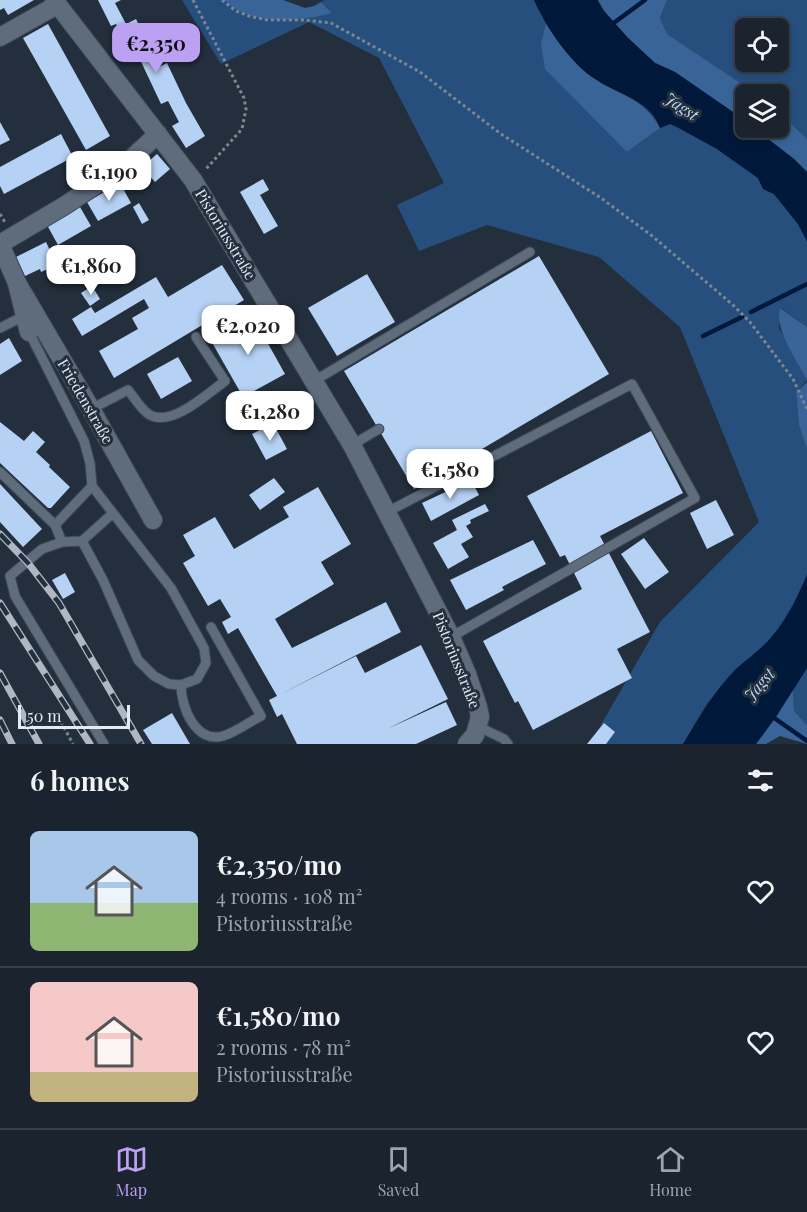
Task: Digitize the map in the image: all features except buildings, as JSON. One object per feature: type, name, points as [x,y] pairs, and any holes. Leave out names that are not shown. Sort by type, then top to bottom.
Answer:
[{"type":"street","name":"Pistoriusstraße","points":[[56,2],[193,180],[352,445],[451,637],[478,707],[476,738]]},
{"type":"street","points":[[0,37],[56,2]]},
{"type":"street","points":[[0,244],[120,169],[158,134]]},
{"type":"street","name":"Friedenstraße","points":[[0,244],[17,283],[153,520]]},
{"type":"street","name":"Friedenstraße","points":[[17,283],[27,324]]},
{"type":"lane","points":[[314,381],[530,252]]},
{"type":"lane","points":[[0,328],[27,324],[84,441],[90,463],[92,486],[171,588],[204,648],[206,663],[197,679],[181,685],[169,684],[154,676],[138,660],[103,580],[81,541]]},
{"type":"lane","points":[[91,409],[128,390],[149,415],[162,418],[179,414],[225,381],[196,337]]},
{"type":"lane","points":[[387,512],[632,384],[695,498],[451,637]]},
{"type":"lane","points":[[352,445],[379,429]]},
{"type":"lane","points":[[0,472],[56,525],[62,542]]},
{"type":"lane","points":[[56,525],[92,486]]},
{"type":"lane","points":[[104,744],[15,596],[10,576],[42,549],[62,542],[81,541],[112,514]]},
{"type":"lane","points":[[181,685],[183,707],[189,719],[201,733],[211,738],[222,737],[261,716],[211,627]]},
{"type":"lane","points":[[476,738],[504,739],[508,744]]},
{"type":"path","points":[[193,0],[244,98],[246,109],[242,129],[209,166],[193,180]]},
{"type":"path","points":[[222,0],[236,11],[267,20],[331,23],[379,48],[420,72],[501,134],[601,198],[651,235],[750,322],[793,379],[807,409]]},
{"type":"path","points":[[61,722],[73,744]]},
{"type":"shaded area","points":[[182,0],[224,0],[238,10],[267,19],[332,13],[321,2],[325,0],[534,0],[546,22],[541,44],[627,152],[660,128],[670,124],[717,149],[758,178],[763,189],[774,194],[798,224],[807,241],[807,327],[781,308],[779,328],[807,380],[796,394],[799,425],[807,449],[807,575],[794,603],[775,634],[757,653],[736,669],[706,705],[683,744],[590,744],[660,622],[759,522],[680,327],[599,257],[487,225],[419,251],[397,205],[444,183],[379,58],[309,22],[221,64]]},
{"type":"shaded area","points":[[224,0],[283,0],[305,8],[321,2],[332,13],[304,19],[276,20],[248,15]]},
{"type":"shaded area","points":[[598,0],[667,0],[660,18],[667,34],[742,84],[735,84],[735,114],[675,72],[655,63],[604,11]]},
{"type":"shaded area","points":[[667,0],[807,0],[807,139],[789,122],[789,84],[742,84],[667,34],[660,18]]},
{"type":"shaded area","points":[[546,22],[566,51],[584,70],[601,83],[646,109],[660,128],[627,152],[545,69],[541,44]]},
{"type":"shaded area","points":[[789,122],[807,139],[807,172],[767,138],[789,138]]},
{"type":"shaded area","points":[[780,308],[807,327],[807,380],[783,335],[779,317]]},
{"type":"shaded area","points":[[807,382],[807,449],[799,425],[796,393]]},
{"type":"shaded area","points":[[807,668],[807,725],[794,711],[793,690]]},
{"type":"shaded area","points":[[793,690],[794,711],[807,725],[807,744],[780,736],[766,744],[756,744]]},
{"type":"water","name":"Jagst","points":[[534,0],[597,0],[628,38],[655,63],[675,72],[735,113],[735,138],[767,138],[794,159],[807,172],[807,241],[798,224],[774,194],[763,189],[758,178],[717,149],[677,127],[670,124],[660,128],[654,115],[645,106],[599,82],[574,62],[545,21]]},
{"type":"water","name":"Jagst","points":[[807,575],[807,668],[776,717],[756,744],[683,744],[721,686],[736,669],[764,645],[778,628]]},
{"type":"waterway","points":[[611,25],[645,0]]},
{"type":"waterway","points":[[751,312],[807,284]]},
{"type":"waterway","points":[[703,336],[742,317]]},
{"type":"waterway","points":[[770,715],[807,741]]},
{"type":"railway","points":[[0,534],[28,563],[59,603],[141,744]]},
{"type":"railway","points":[[0,603],[90,744]]},
{"type":"railway","points":[[0,673],[39,744]]},
{"type":"railway","points":[[0,720],[12,744]]}]
